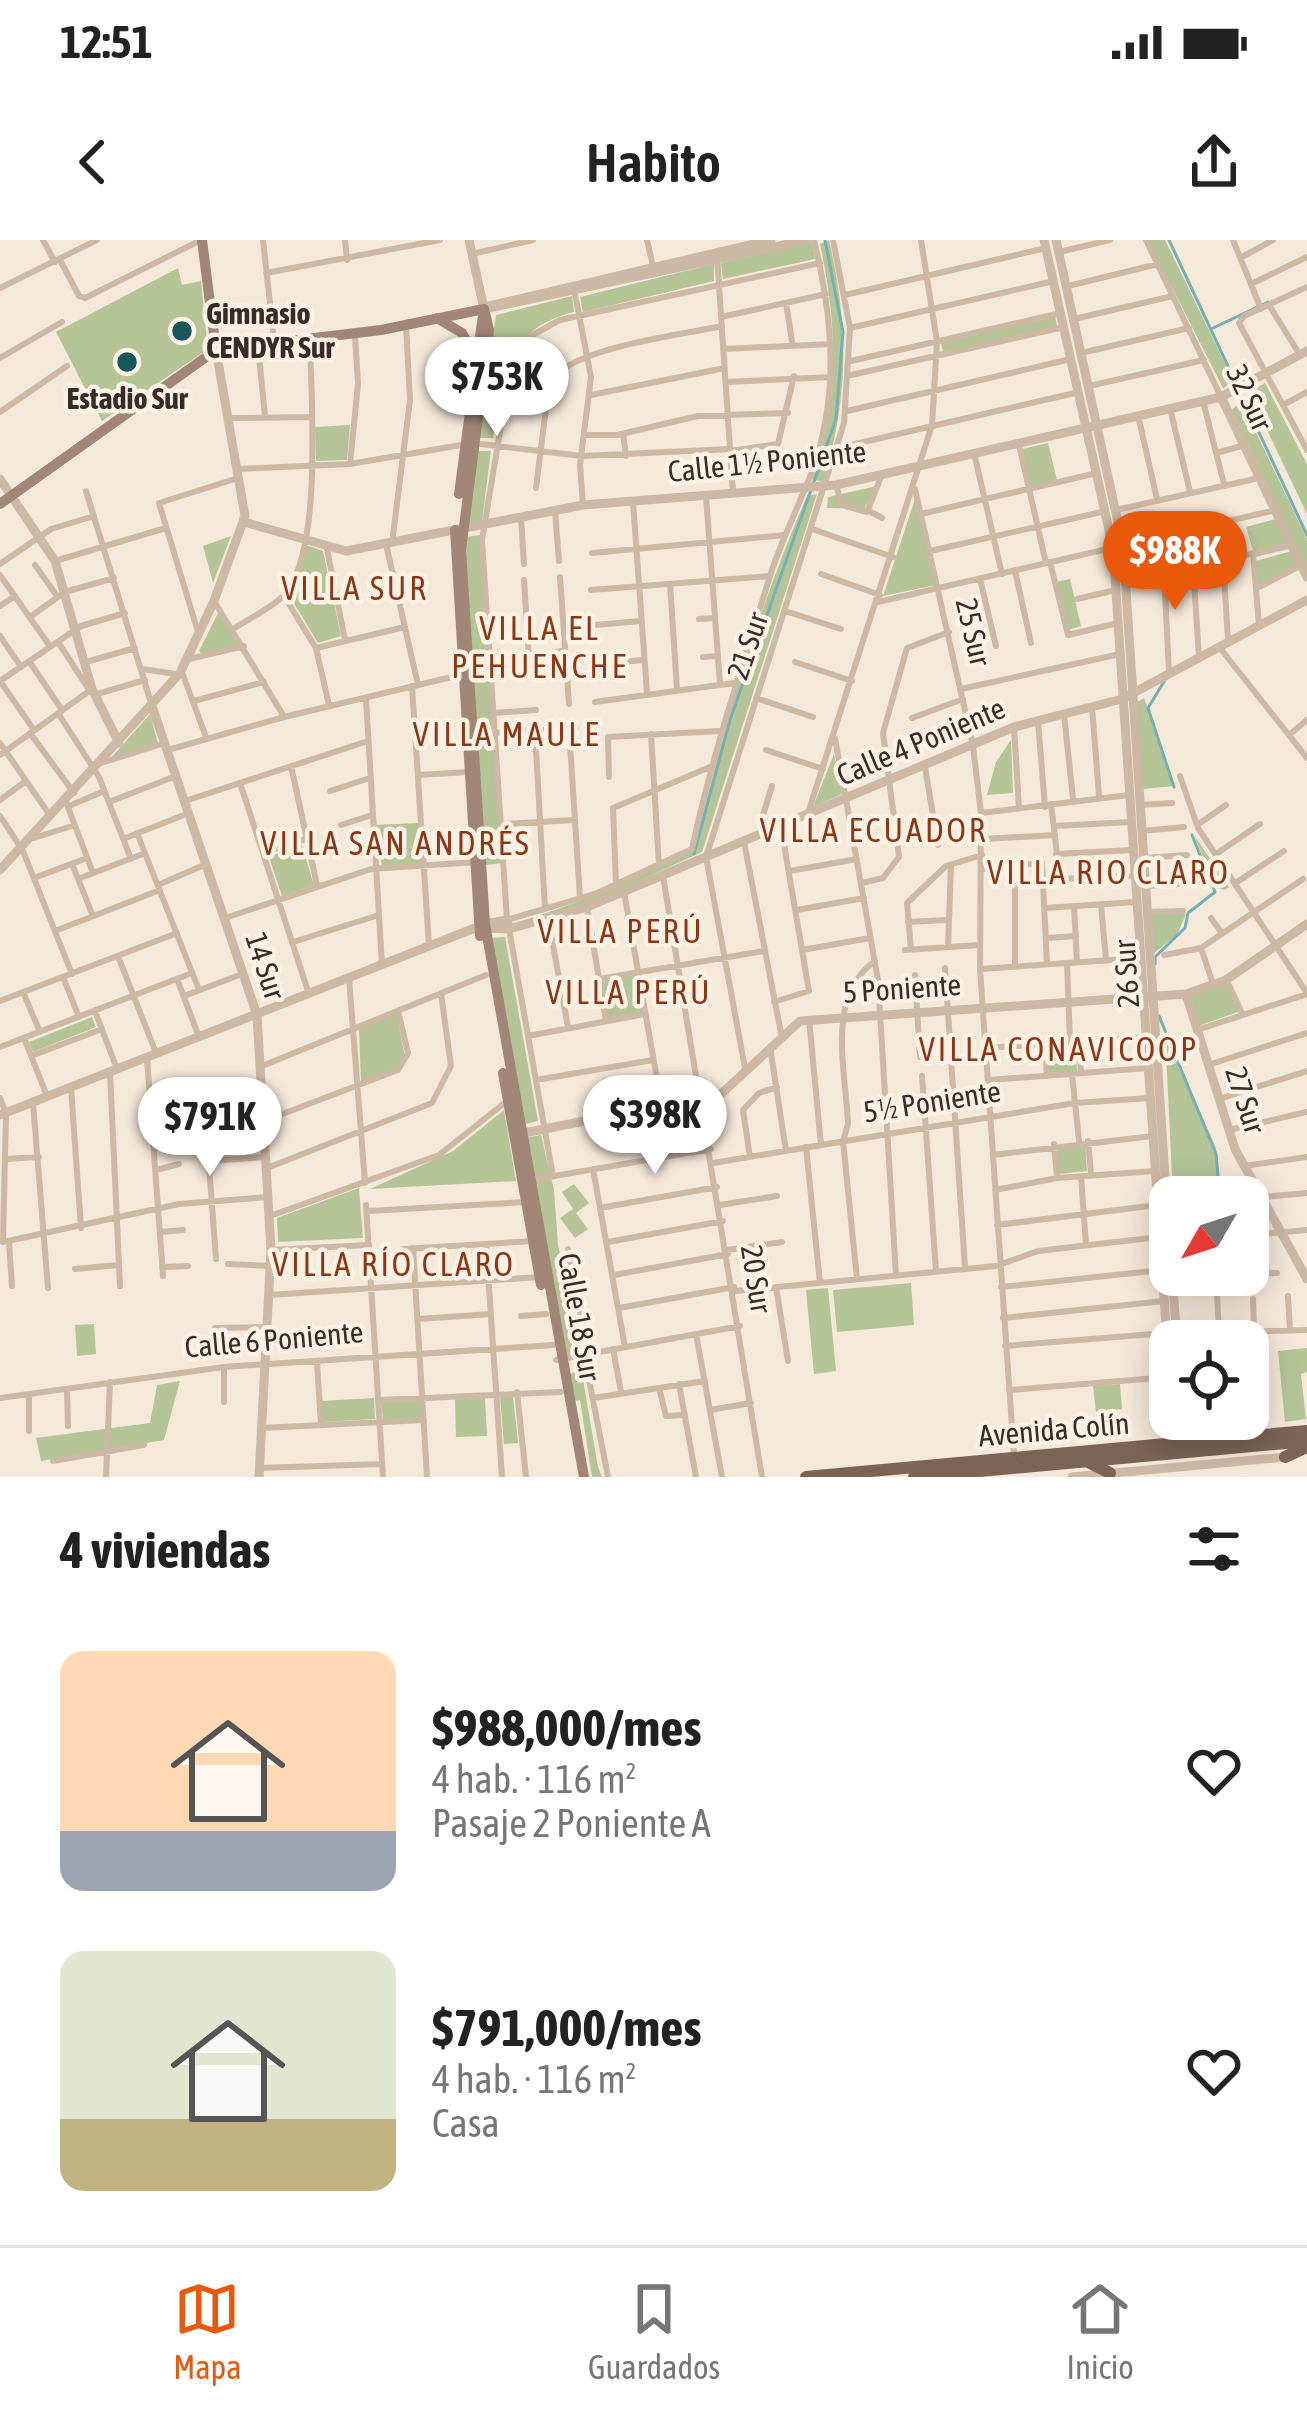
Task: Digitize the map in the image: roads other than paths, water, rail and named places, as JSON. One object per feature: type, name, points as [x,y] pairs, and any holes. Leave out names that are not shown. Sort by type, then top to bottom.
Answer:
[{"type":"main road","points":[[201,240],[216,350]]},
{"type":"main road","points":[[0,505],[216,350],[355,333],[484,309]]},
{"type":"main road","name":"Calle 18 Sur","points":[[478,862],[468,772],[458,531],[484,309]]},
{"type":"main road","name":"Calle 18 Sur","points":[[469,444],[489,330],[484,309]]},
{"type":"main road","points":[[434,317],[463,333],[477,361]]},
{"type":"main road","name":"Calle 18 Sur","points":[[465,674],[486,975],[517,1135]]},
{"type":"main road","name":"Calle 18 Sur","points":[[482,927],[580,1477]]},
{"type":"main road","name":"Calle 18 Sur","points":[[526,1181],[533,1241],[580,1477]]},
{"type":"main road","name":"Avenida Colín","points":[[914,1477],[1083,1461],[1178,1459],[1307,1431]]},
{"type":"main road","points":[[1286,1456],[1307,1448]]},
{"type":"main road","name":"Avenida Colín","points":[[806,1477],[1307,1448]]},
{"type":"main road","points":[[1083,1461],[1111,1473]]},
{"type":"street","points":[[43,240],[85,298],[201,240]]},
{"type":"street","points":[[262,240],[274,340]]},
{"type":"street","points":[[345,240],[347,260]]},
{"type":"street","points":[[266,273],[440,240]]},
{"type":"street","name":"Calle 18 Sur","points":[[469,240],[484,309]]},
{"type":"street","points":[[472,254],[532,240]]},
{"type":"street","points":[[647,240],[654,270]]},
{"type":"street","points":[[717,256],[771,240]]},
{"type":"street","points":[[484,309],[717,256],[811,240],[820,263],[832,344],[820,486],[785,535],[710,767],[612,809],[620,888],[662,1109]]},
{"type":"street","name":"21 Sur","points":[[745,1068],[706,857],[846,411],[850,328],[832,240]]},
{"type":"street","points":[[807,816],[932,425],[937,342],[921,240]]},
{"type":"street","points":[[1057,246],[1110,240]]},
{"type":"street","name":"32 Sur","points":[[1146,240],[1226,395],[1244,445],[1304,571]]},
{"type":"street","points":[[1233,240],[1255,283],[1260,306]]},
{"type":"street","points":[[1242,257],[1273,240]]},
{"type":"street","points":[[0,288],[91,241]]},
{"type":"street","points":[[845,295],[1045,244]]},
{"type":"street","name":"26 Sur","points":[[1045,244],[1084,389],[1118,547],[1120,654],[1140,805],[1154,995],[1155,1176]]},
{"type":"street","name":"26 Sur","points":[[1057,246],[1074,319],[1076,356]]},
{"type":"street","points":[[717,256],[733,493]]},
{"type":"street","points":[[1255,283],[1307,257]]},
{"type":"street","points":[[553,1176],[508,925],[491,667],[484,525],[512,358],[527,338],[550,323],[820,263]]},
{"type":"street","points":[[1066,286],[1158,264]]},
{"type":"street","points":[[850,328],[1054,281]]},
{"type":"street","points":[[573,289],[589,356],[591,394],[582,456],[583,505]]},
{"type":"street","points":[[1306,290],[1260,306],[1240,320],[1307,450]]},
{"type":"street","points":[[536,488],[553,377],[566,363],[826,294]]},
{"type":"street","points":[[1074,319],[1173,296]]},
{"type":"street","points":[[786,303],[792,342]]},
{"type":"street","points":[[1226,395],[1304,353],[1270,305]]},
{"type":"street","points":[[850,361],[1061,313]]},
{"type":"street","points":[[0,358],[62,322]]},
{"type":"street","points":[[406,325],[410,400],[389,543],[415,685],[429,946]]},
{"type":"street","points":[[850,375],[1064,327]]},
{"type":"street","points":[[846,411],[1189,328]]},
{"type":"street","points":[[350,464],[358,384],[355,333]]},
{"type":"street","points":[[233,628],[284,596],[306,540],[312,465],[310,338]]},
{"type":"street","points":[[257,342],[266,417]]},
{"type":"street","points":[[723,349],[792,342],[832,344]]},
{"type":"street","points":[[0,870],[69,800],[179,673],[214,601],[244,522],[216,350]]},
{"type":"street","points":[[838,448],[1204,360]]},
{"type":"street","points":[[0,412],[68,366]]},
{"type":"street","points":[[591,394],[724,368]]},
{"type":"street","points":[[199,635],[159,502],[238,473],[350,464],[469,444],[582,456],[770,449],[781,438],[794,376]]},
{"type":"street","points":[[726,382],[831,377]]},
{"type":"street","points":[[1283,405],[1307,392]]},
{"type":"street","name":"Calle 1½ Poniente","points":[[244,522],[327,549],[389,543],[583,505],[820,486],[1226,395]]},
{"type":"street","points":[[1203,400],[1224,486]]},
{"type":"street","points":[[1170,408],[1190,493]]},
{"type":"street","points":[[584,435],[623,434],[728,415],[788,413]]},
{"type":"street","points":[[1138,415],[1157,500]]},
{"type":"street","points":[[227,418],[311,417]]},
{"type":"street","name":"26 Sur","points":[[1092,425],[1097,473],[1111,510]]},
{"type":"street","points":[[1297,431],[1307,426]]},
{"type":"street","points":[[623,434],[626,456]]},
{"type":"street","points":[[1019,441],[1068,635],[1118,623]]},
{"type":"street","points":[[1216,452],[1244,445]]},
{"type":"street","points":[[974,452],[1002,574]]},
{"type":"street","points":[[921,514],[1097,473]]},
{"type":"street","points":[[869,511],[881,474]]},
{"type":"street","points":[[930,551],[1260,477]]},
{"type":"street","points":[[0,479],[56,561],[61,595],[93,691]]},
{"type":"street","points":[[820,486],[842,505],[882,518]]},
{"type":"street","name":"25 Sur","points":[[915,489],[973,746],[981,813],[980,969],[1009,1390],[1010,1467]]},
{"type":"street","name":"14 Sur","points":[[86,491],[152,706],[257,1015],[272,1250],[259,1472]]},
{"type":"street","points":[[706,495],[720,684]]},
{"type":"street","points":[[632,499],[647,693]]},
{"type":"street","points":[[821,574],[879,598],[1276,510]]},
{"type":"street","points":[[555,511],[559,561]]},
{"type":"street","points":[[0,564],[40,537],[94,516]]},
{"type":"street","points":[[521,518],[524,564]]},
{"type":"street","points":[[56,561],[166,528]]},
{"type":"street","points":[[812,529],[893,556]]},
{"type":"street","points":[[592,553],[785,535]]},
{"type":"street","points":[[1127,582],[1294,544]]},
{"type":"street","points":[[1118,547],[1127,582],[1128,696]]},
{"type":"street","points":[[327,549],[346,640]]},
{"type":"street","points":[[1253,553],[1258,626]]},
{"type":"street","points":[[1223,560],[1224,644],[1307,758]]},
{"type":"street","points":[[35,565],[61,595]]},
{"type":"street","points":[[1193,567],[1199,658]]},
{"type":"street","points":[[1015,571],[1031,643]]},
{"type":"street","points":[[1256,589],[1304,571]]},
{"type":"street","points":[[0,574],[93,691],[119,742]]},
{"type":"street","points":[[1164,574],[1169,674]]},
{"type":"street","points":[[591,590],[770,576]]},
{"type":"street","points":[[560,577],[569,704]]},
{"type":"street","points":[[30,617],[61,595],[114,578]]},
{"type":"street","points":[[980,579],[996,646]]},
{"type":"street","points":[[524,580],[529,658]]},
{"type":"street","points":[[670,584],[677,690]]},
{"type":"street","points":[[1077,598],[1116,590]]},
{"type":"street","points":[[0,606],[15,596]]},
{"type":"street","points":[[284,596],[316,648],[329,706]]},
{"type":"street","name":"Calle 4 Poniente","points":[[3,1114],[429,946],[482,927],[508,925],[583,903],[706,857],[1014,728],[1128,696],[1307,600]]},
{"type":"street","points":[[214,601],[284,717]]},
{"type":"street","points":[[785,610],[842,629]]},
{"type":"street","points":[[93,873],[69,800],[0,681],[76,629],[124,613]]},
{"type":"street","points":[[699,619],[715,617]]},
{"type":"street","points":[[595,625],[641,621]]},
{"type":"street","points":[[316,648],[405,627]]},
{"type":"street","points":[[861,883],[883,878],[898,856],[884,722],[907,648],[949,632]]},
{"type":"street","points":[[0,636],[3,648],[25,664],[98,766],[130,859]]},
{"type":"street","points":[[189,659],[244,646]]},
{"type":"street","points":[[86,662],[135,648]]},
{"type":"street","points":[[98,766],[565,650]]},
{"type":"street","points":[[961,689],[1120,654]]},
{"type":"street","points":[[703,657],[718,656]]},
{"type":"street","points":[[593,665],[643,660]]},
{"type":"street","points":[[795,662],[852,682]]},
{"type":"street","points":[[142,669],[179,673]]},
{"type":"street","points":[[179,673],[206,737]]},
{"type":"street","points":[[52,818],[2,750],[93,691],[145,680]]},
{"type":"street","points":[[194,701],[264,682]]},
{"type":"street","points":[[595,703],[734,683]]},
{"type":"street","name":"26 Sur","points":[[1128,696],[1134,876],[1141,958],[1154,995],[1146,1037],[1163,1176]]},
{"type":"street","points":[[365,698],[382,964]]},
{"type":"street","points":[[755,698],[813,717]]},
{"type":"street","points":[[912,718],[963,699]]},
{"type":"street","points":[[1092,707],[1099,796]]},
{"type":"street","points":[[494,713],[536,710]]},
{"type":"street","points":[[1064,714],[1073,799]]},
{"type":"street","points":[[1289,736],[1307,720]]},
{"type":"street","points":[[1038,721],[1060,879],[1134,876]]},
{"type":"street","points":[[495,733],[572,728],[574,820],[583,903],[606,1022]]},
{"type":"street","points":[[1014,728],[1019,809]]},
{"type":"street","points":[[535,730],[547,914],[568,1028]]},
{"type":"street","points":[[609,777],[608,737],[719,730]]},
{"type":"street","name":"20 Sur","points":[[651,734],[661,871],[703,1100],[762,1477]]},
{"type":"street","points":[[834,734],[875,961],[896,1275]]},
{"type":"street","points":[[123,838],[240,783],[368,741]]},
{"type":"street","points":[[766,750],[823,769]]},
{"type":"street","points":[[291,766],[317,886]]},
{"type":"street","name":"Calle 4 Poniente","points":[[661,871],[690,851],[710,767]]},
{"type":"street","points":[[925,767],[938,845]]},
{"type":"street","points":[[419,775],[468,772]]},
{"type":"street","points":[[109,802],[176,776]]},
{"type":"street","points":[[1180,776],[1197,825],[1307,994],[1197,1030]]},
{"type":"street","points":[[330,791],[370,778]]},
{"type":"street","points":[[0,800],[26,781]]},
{"type":"street","points":[[240,783],[309,994]]},
{"type":"street","points":[[772,785],[764,813],[776,829],[789,872],[807,995],[774,1002]]},
{"type":"street","points":[[69,800],[104,791]]},
{"type":"street","points":[[981,813],[1129,795]]},
{"type":"street","points":[[1140,805],[1172,803]]},
{"type":"street","points":[[1197,825],[1226,805]]},
{"type":"street","points":[[340,825],[372,815]]},
{"type":"street","points":[[0,816],[23,850],[55,931],[80,1017]]},
{"type":"street","points":[[502,824],[574,820]]},
{"type":"street","points":[[982,839],[1131,822]]},
{"type":"street","points":[[1216,854],[1260,824]]},
{"type":"street","points":[[34,838],[75,825]]},
{"type":"street","points":[[1142,831],[1184,827]]},
{"type":"street","points":[[137,833],[199,990]]},
{"type":"street","points":[[264,853],[305,838]]},
{"type":"street","points":[[744,842],[781,1033]]},
{"type":"street","points":[[1056,854],[1133,850]]},
{"type":"street","points":[[1236,883],[1284,851]]},
{"type":"street","points":[[78,879],[146,854]]},
{"type":"street","points":[[1144,857],[1186,855]]},
{"type":"street","points":[[979,945],[908,950],[907,903],[950,865],[982,856]]},
{"type":"street","points":[[34,878],[88,858]]},
{"type":"street","points":[[789,872],[857,859]]},
{"type":"street","points":[[225,918],[377,868],[478,862]]},
{"type":"street","points":[[982,869],[1042,863],[1047,964]]},
{"type":"street","points":[[73,864],[93,916]]},
{"type":"street","points":[[55,931],[206,864]]},
{"type":"street","points":[[948,947],[950,865]]},
{"type":"street","points":[[1015,866],[1016,966]]},
{"type":"street","points":[[1164,955],[1201,947],[1303,880]]},
{"type":"street","points":[[1146,886],[1194,883]]},
{"type":"street","points":[[796,910],[864,898]]},
{"type":"street","points":[[1045,908],[1136,902]]},
{"type":"street","points":[[1101,904],[1106,960]]},
{"type":"street","points":[[1074,906],[1077,962]]},
{"type":"street","points":[[1148,912],[1183,911]]},
{"type":"street","points":[[293,942],[379,915]]},
{"type":"street","points":[[1211,918],[1221,932]]},
{"type":"street","points":[[908,922],[946,920]]},
{"type":"street","name":"5 Poniente","points":[[517,1135],[703,1100],[727,1090],[781,1033],[809,1019],[1186,994],[1226,980],[1307,924]]},
{"type":"street","points":[[0,1001],[177,933]]},
{"type":"street","points":[[1047,938],[1076,936]]},
{"type":"street","points":[[802,950],[871,938]]},
{"type":"street","points":[[1201,947],[1213,986]]},
{"type":"street","points":[[599,979],[764,951]]},
{"type":"street","points":[[118,956],[152,1056],[162,1272],[188,1266]]},
{"type":"street","points":[[980,969],[1141,958]]},
{"type":"street","points":[[857,1279],[843,1141],[848,1124],[843,1017],[848,986],[875,961]]},
{"type":"street","points":[[1067,962],[1075,1102],[1091,1174]]},
{"type":"street","points":[[945,968],[965,1268]]},
{"type":"street","points":[[0,1047],[192,974]]},
{"type":"street","points":[[184,996],[243,974]]},
{"type":"street","points":[[260,1066],[486,975]]},
{"type":"street","points":[[915,975],[920,1058]]},
{"type":"street","points":[[349,978],[365,1183]]},
{"type":"street","points":[[177,979],[200,1037]]},
{"type":"street","points":[[1226,980],[1244,1015]]},
{"type":"street","points":[[23,992],[40,1032]]},
{"type":"street","points":[[208,1161],[267,1163],[418,1112],[439,1095],[451,1059],[441,993]]},
{"type":"street","name":"27 Sur","points":[[1186,994],[1228,1130],[1249,1176]]},
{"type":"street","points":[[94,1011],[114,1071],[120,1286]]},
{"type":"street","points":[[189,1126],[264,1121],[403,1065],[408,1052],[398,1011]]},
{"type":"street","points":[[528,1036],[645,1014]]},
{"type":"street","points":[[809,1019],[820,1145]]},
{"type":"street","points":[[31,1056],[102,1029]]},
{"type":"street","points":[[1208,1065],[1307,1033]]},
{"type":"street","points":[[986,1048],[1146,1037]]},
{"type":"street","points":[[24,1038],[47,1097]]},
{"type":"street","points":[[770,1043],[786,1150]]},
{"type":"street","points":[[1045,1044],[1047,1076]]},
{"type":"street","points":[[536,1081],[653,1060]]},
{"type":"street","points":[[988,1080],[1148,1068]]},
{"type":"street","points":[[1219,1099],[1307,1071]]},
{"type":"street","points":[[922,1076],[936,1271]]},
{"type":"street","points":[[70,1088],[81,1228]]},
{"type":"street","points":[[750,1156],[743,1110],[759,1093],[777,1088]]},
{"type":"street","points":[[151,1099],[173,1092]]},
{"type":"street","points":[[0,1098],[12,1286]]},
{"type":"street","name":"5½ Poniente","points":[[713,1163],[1075,1102],[1155,1098]]},
{"type":"street","points":[[270,1216],[447,1151],[508,1100]]},
{"type":"street","points":[[33,1102],[48,1288]]},
{"type":"street","points":[[1228,1130],[1307,1112]]},
{"type":"street","points":[[206,1125],[216,1259]]},
{"type":"street","points":[[153,1134],[176,1128]]},
{"type":"street","points":[[993,1155],[1054,1144],[1153,1136]]},
{"type":"street","points":[[1054,1144],[1057,1178]]},
{"type":"street","points":[[806,1147],[820,1283]]},
{"type":"street","points":[[526,1181],[711,1149]]},
{"type":"street","points":[[5,1159],[39,1157]]},
{"type":"street","points":[[1244,1166],[1307,1157]]},
{"type":"street","points":[[155,1171],[179,1164]]},
{"type":"street","points":[[593,1169],[626,1347]]},
{"type":"street","points":[[995,1190],[1081,1175],[1155,1171]]},
{"type":"street","points":[[1081,1175],[1086,1245]]},
{"type":"street","points":[[601,1208],[717,1187]]},
{"type":"street","points":[[1269,1197],[1307,1193]]},
{"type":"street","points":[[6,1241],[158,1209],[269,1196]]},
{"type":"street","points":[[720,1205],[776,1196]]},
{"type":"street","points":[[383,1477],[366,1208],[526,1202]]},
{"type":"street","points":[[997,1225],[1083,1210],[1149,1206]]},
{"type":"street","name":"27 Sur","points":[[1269,1213],[1302,1263],[1307,1280]]},
{"type":"street","points":[[607,1242],[723,1221]]},
{"type":"street","points":[[160,1232],[183,1230]]},
{"type":"street","points":[[1269,1234],[1307,1230]]},
{"type":"street","points":[[619,1308],[734,1289],[1000,1264],[1033,1252],[1149,1238]]},
{"type":"street","points":[[403,1249],[533,1241]]},
{"type":"street","points":[[613,1275],[782,1242]]},
{"type":"street","points":[[486,1244],[502,1477]]},
{"type":"street","points":[[272,1250],[369,1246]]},
{"type":"street","points":[[413,1248],[427,1477]]},
{"type":"street","points":[[568,1250],[608,1477]]},
{"type":"street","points":[[228,1264],[271,1266]]},
{"type":"street","points":[[75,1269],[118,1265]]},
{"type":"street","points":[[1269,1273],[1277,1273]]},
{"type":"street","points":[[1001,1287],[1149,1275]]},
{"type":"street","points":[[0,1278],[12,1276]]},
{"type":"street","points":[[269,1295],[540,1277]]},
{"type":"street","points":[[776,1287],[788,1360]]},
{"type":"street","name":"26 Sur","points":[[1165,1296],[1168,1320]]},
{"type":"street","points":[[1288,1296],[1290,1330]]},
{"type":"street","points":[[1252,1299],[1253,1320]]},
{"type":"street","points":[[1003,1318],[1164,1301]]},
{"type":"street","points":[[418,1319],[491,1314]]},
{"type":"street","points":[[521,1316],[547,1314]]},
{"type":"street","points":[[559,1359],[740,1326]]},
{"type":"street","points":[[215,1328],[267,1328]]},
{"type":"street","points":[[1269,1331],[1307,1330]]},
{"type":"street","points":[[696,1334],[722,1477]]},
{"type":"street","points":[[1005,1346],[1149,1337]]},
{"type":"street","name":"Calle 6 Poniente","points":[[0,1398],[224,1366],[553,1345]]},
{"type":"street","points":[[613,1349],[621,1392]]},
{"type":"street","points":[[317,1362],[321,1424]]},
{"type":"street","points":[[224,1366],[224,1402]]},
{"type":"street","points":[[592,1398],[705,1381]]},
{"type":"street","points":[[106,1477],[103,1452],[110,1382]]},
{"type":"street","points":[[1009,1390],[1149,1382]]},
{"type":"street","points":[[679,1384],[696,1477]]},
{"type":"street","points":[[659,1388],[665,1416],[685,1415]]},
{"type":"street","points":[[68,1389],[68,1426]]},
{"type":"street","points":[[518,1392],[526,1477]]},
{"type":"street","points":[[379,1400],[561,1392]]},
{"type":"street","points":[[29,1394],[29,1431]]},
{"type":"street","points":[[710,1410],[751,1403]]},
{"type":"street","points":[[262,1428],[424,1420]]},
{"type":"street","points":[[53,1461],[144,1445]]},
{"type":"street","points":[[1072,1477],[1178,1459],[1286,1456]]},
{"type":"street","points":[[259,1472],[382,1463]]},
{"type":"street","points":[[334,1466],[334,1477]]},
{"type":"waterway","points":[[694,854],[730,720],[836,419],[843,332],[825,240]]},
{"type":"waterway","points":[[1169,240],[1307,535]]},
{"type":"waterway","points":[[1211,329],[1268,302]]},
{"type":"waterway","points":[[1165,680],[1148,708],[1174,787]]},
{"type":"waterway","points":[[1155,964],[1155,957],[1185,928],[1188,913],[1215,892],[1192,835]]},
{"type":"waterway","points":[[1159,1016],[1216,1154],[1218,1176]]},
{"type":"place","name":"Gimnasio CENDYR Sur","points":[[182,331]]},
{"type":"place","name":"Estadio Sur","points":[[127,362]]},
{"type":"district","name":"VILLA SUR","points":[[355,588]]},
{"type":"district","name":"VILLA EL PEHUENCHE","points":[[540,647]]},
{"type":"district","name":"VILLA MAULE","points":[[507,734]]},
{"type":"district","name":"VILLA ECUADOR","points":[[874,830]]},
{"type":"district","name":"VILLA SAN ANDRÉS","points":[[396,843]]},
{"type":"district","name":"VILLA RIO CLARO","points":[[1109,872]]},
{"type":"district","name":"VILLA PERÚ","points":[[621,931]]},
{"type":"district","name":"VILLA PERÚ","points":[[629,992]]},
{"type":"district","name":"VILLA CONAVICOOP","points":[[1059,1049]]},
{"type":"district","name":"VILLA RÍO CLARO","points":[[394,1264]]}]
